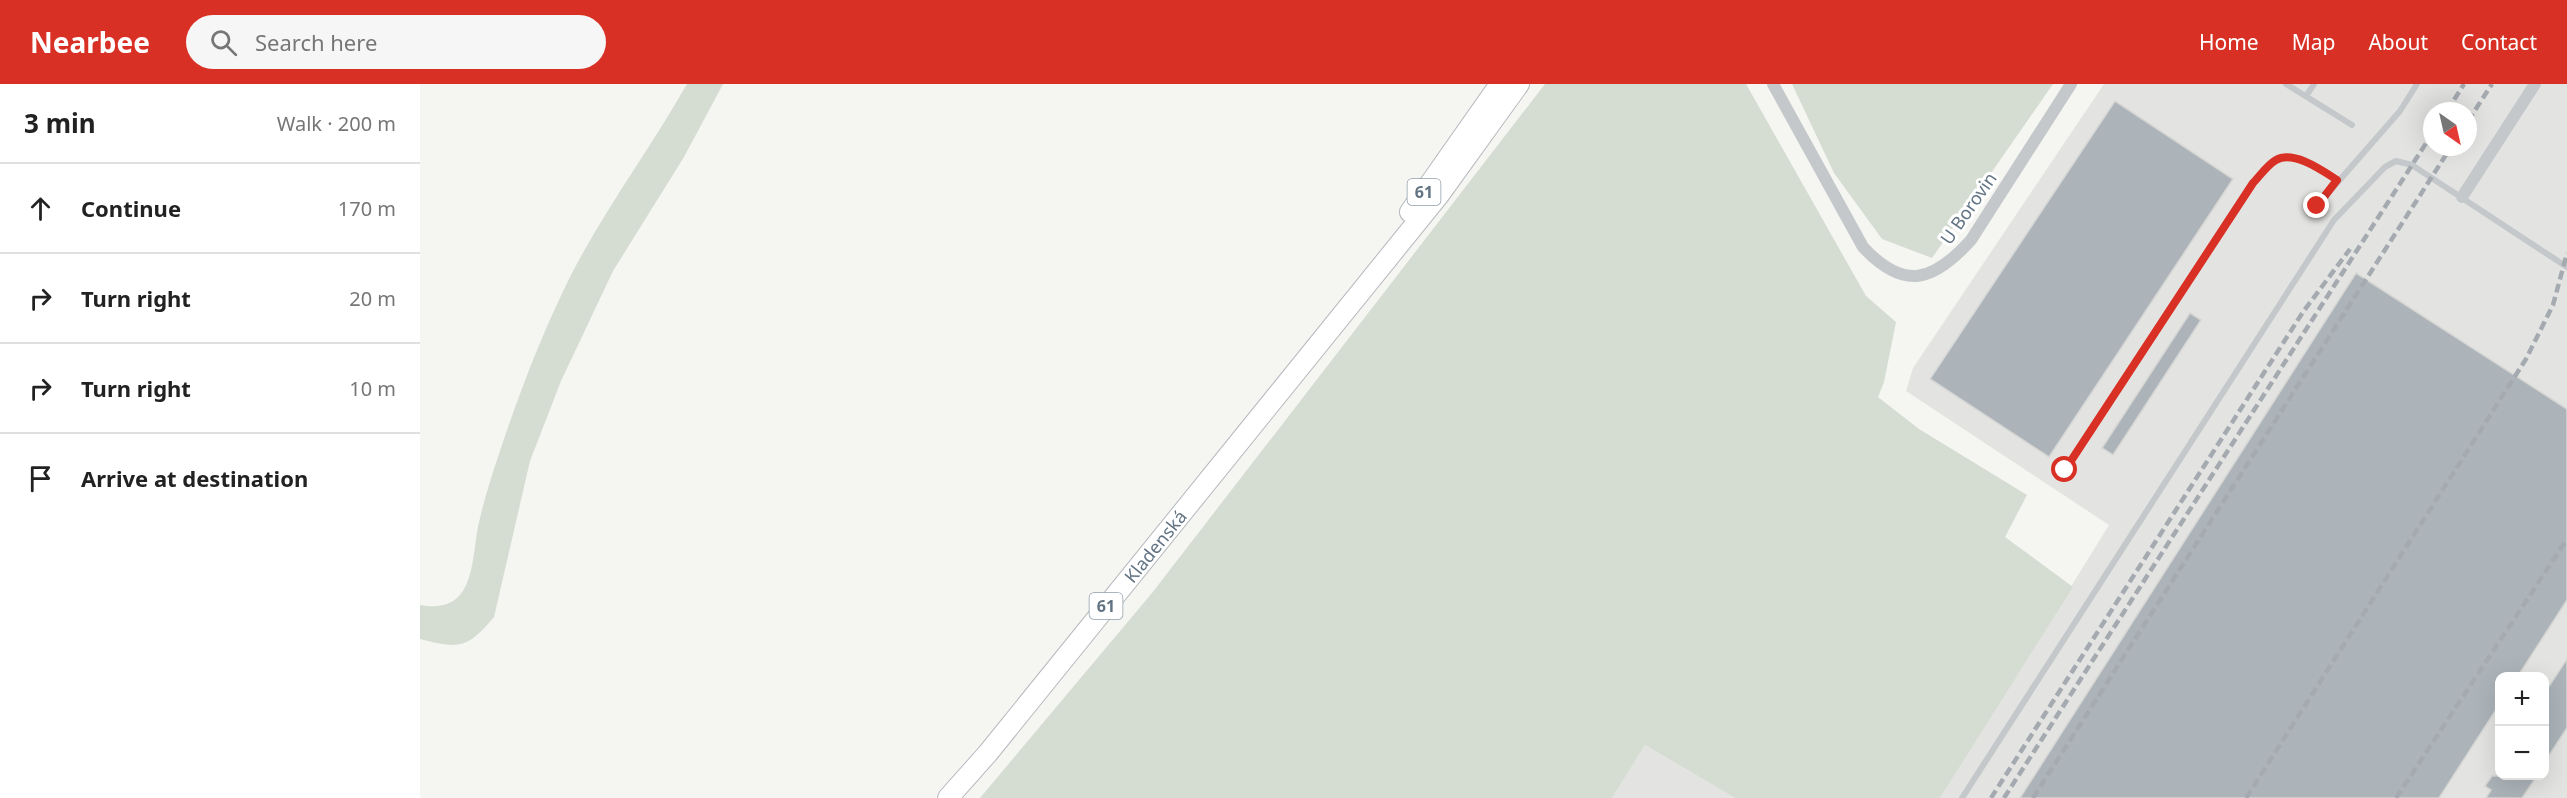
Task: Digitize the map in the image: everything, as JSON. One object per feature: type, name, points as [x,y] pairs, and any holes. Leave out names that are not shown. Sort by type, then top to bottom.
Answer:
[{"type":"main road","name":"61","points":[[1335,320],[1498,84]]},
{"type":"main road","name":"61","points":[[1335,320],[1439,195],[1520,84]]},
{"type":"main road","name":"Kladenská","points":[[948,798],[988,753],[1335,320]]},
{"type":"street","points":[[1485,133],[1526,84]]},
{"type":"street","name":"U Borovin","points":[[1773,84],[1863,246],[1881,266],[1897,274],[1912,276],[1931,273],[1946,264],[1971,240],[2071,84]]},
{"type":"street","points":[[2462,197],[2535,84]]},
{"type":"lane","points":[[2286,84],[2352,125]]},
{"type":"lane","points":[[2306,96],[2314,84]]},
{"type":"lane","points":[[2317,206],[2337,180],[2400,111],[2417,84]]},
{"type":"lane","points":[[2065,470],[2246,193],[2266,169],[2278,159],[2289,158],[2314,166],[2337,180]]},
{"type":"lane","points":[[1962,798],[2334,220],[2385,166],[2396,161],[2412,165],[2567,267]]},
{"type":"shaded area","points":[[687,84],[723,84],[684,157],[613,271],[561,381],[530,461],[494,617],[477,635],[462,644],[444,644],[420,639],[420,605],[438,606],[451,602],[461,594],[467,583],[480,518],[495,466],[531,365],[560,297],[598,226]]},
{"type":"shaded area","points":[[1545,84],[1746,84],[1866,296],[1896,322],[1884,382],[1878,397],[1919,429],[2027,495],[2005,537],[2073,587],[1940,798],[1735,798],[1645,745],[1612,798],[980,798],[1152,593]]},
{"type":"shaded area","points":[[1792,84],[2053,84],[1932,258],[1882,239],[1834,173]]},
{"type":"shaded area","points":[[2104,84],[2567,84],[2567,798],[1940,798],[2109,525],[1906,391],[1913,368]]},
{"type":"shaded area","points":[[1645,745],[1735,798],[1612,798]]},
{"type":"building","points":[[2115,101],[2233,179],[2049,457],[1930,379]]},
{"type":"building","points":[[2356,273],[2567,409],[2567,600],[2521,672],[2495,672],[2495,711],[2439,798],[2020,798]]},
{"type":"building","points":[[2190,313],[2201,320],[2113,455],[2102,448]]},
{"type":"building","points":[[2567,659],[2567,728],[2549,755],[2549,726],[2549,686]]},
{"type":"building","points":[[2492,776],[2495,776],[2495,780],[2534,780],[2522,798],[2486,798],[2491,790],[2485,786]]},
{"type":"railway","points":[[2453,102],[2464,84]]},
{"type":"railway","points":[[2477,107],[2492,84]]},
{"type":"railway","points":[[2004,798],[2423,148]]},
{"type":"railway","points":[[2033,798],[2445,156]]},
{"type":"railway","points":[[1991,798],[2303,312],[2350,249]]},
{"type":"railway","points":[[2246,798],[2526,359],[2553,305],[2567,253]]},
{"type":"railway","points":[[2396,798],[2567,539]]},
{"type":"route","points":[[2065,470],[2253,183],[2266,169],[2278,159],[2289,158],[2314,166],[2337,180],[2317,206]]}]
